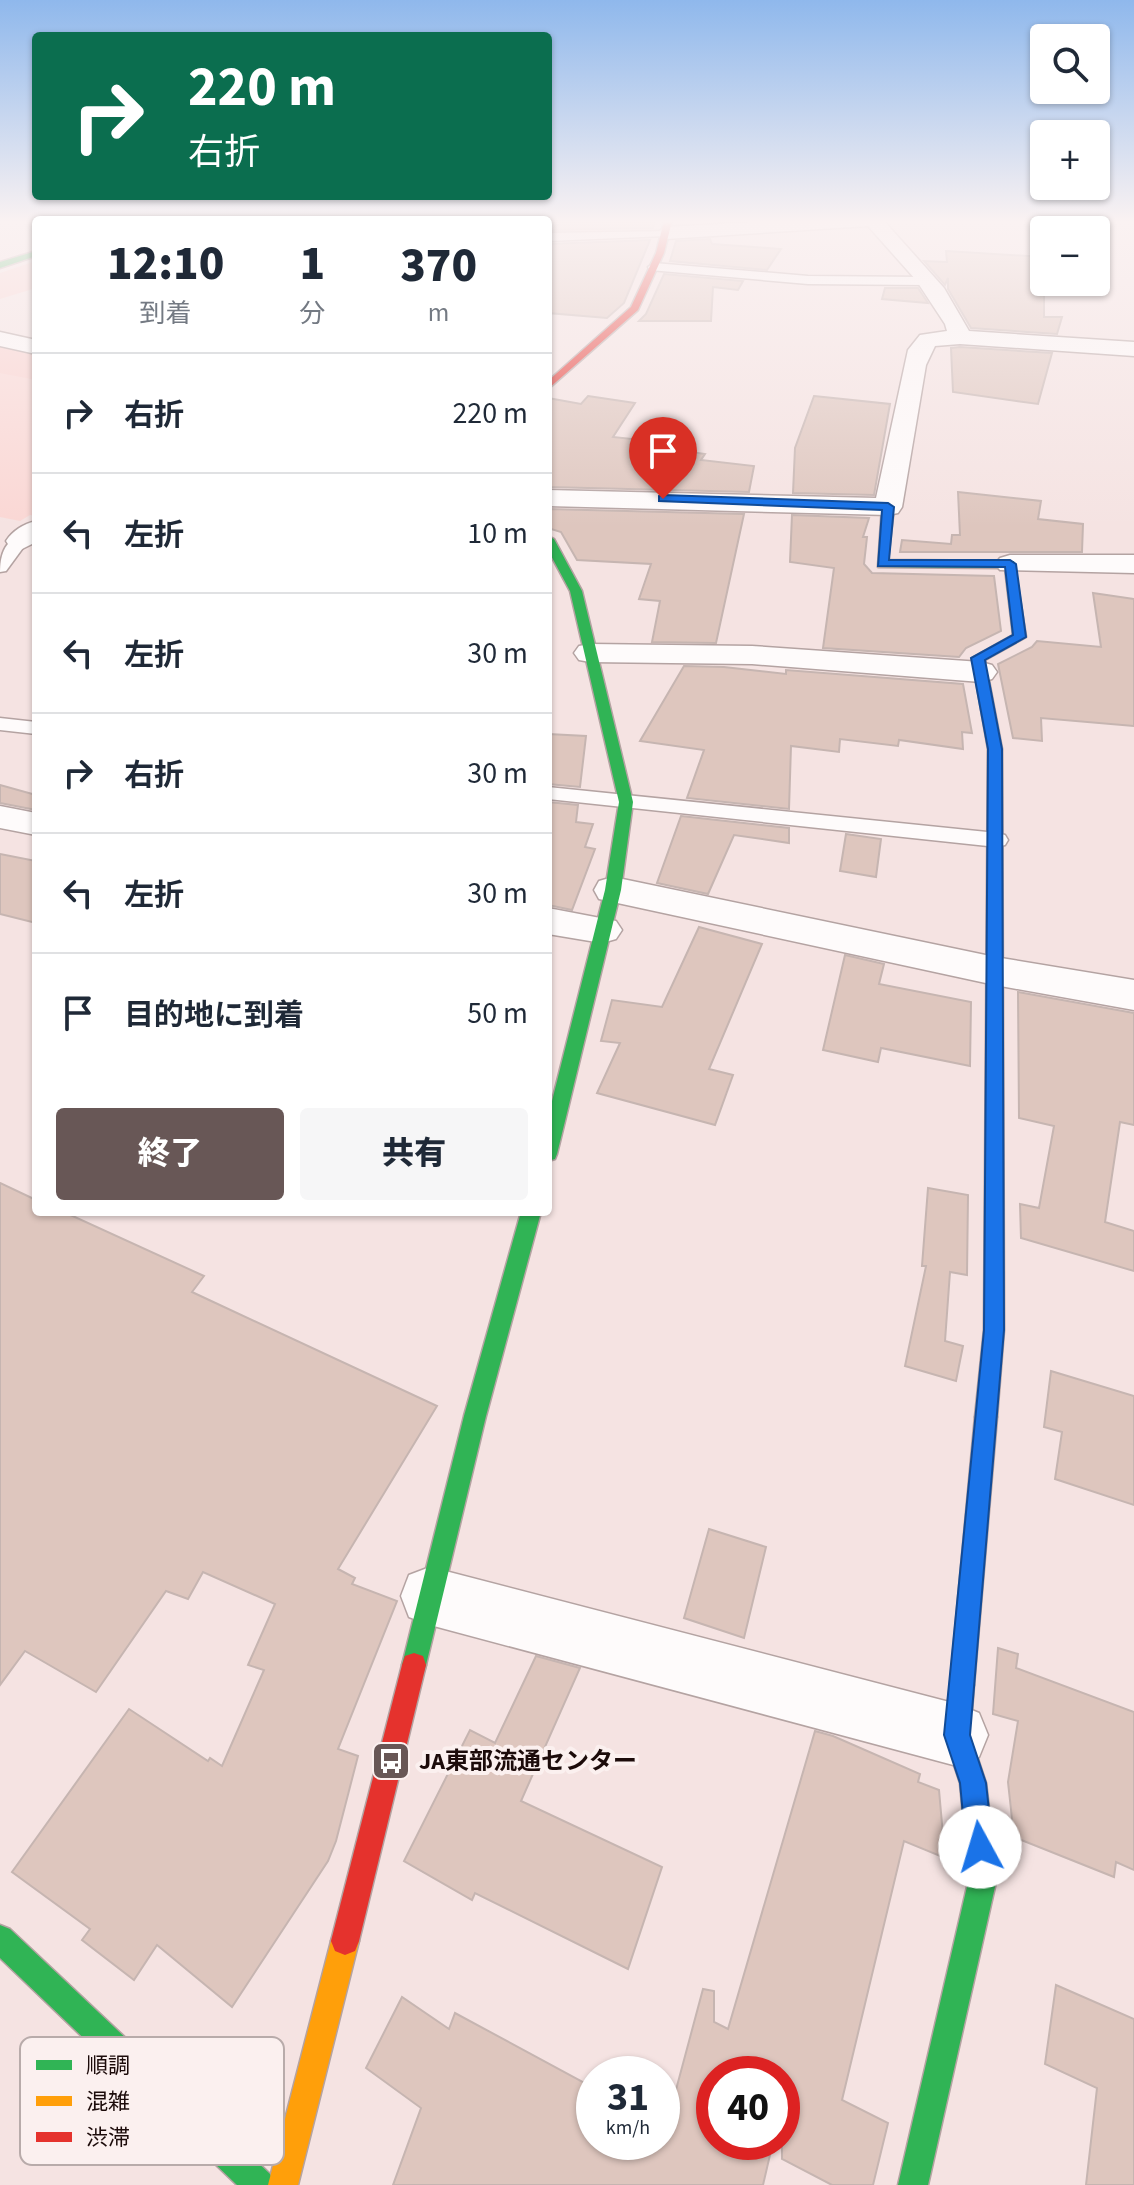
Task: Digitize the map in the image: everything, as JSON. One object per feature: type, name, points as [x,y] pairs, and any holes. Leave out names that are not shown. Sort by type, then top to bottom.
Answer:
[{"type":"street","points":[[552,382],[618,323]]},
{"type":"street","points":[[958,323],[960,337]]},
{"type":"street","points":[[1134,349],[960,337],[928,340],[919,350],[888,507],[882,564],[1134,564]]},
{"type":"street","points":[[0,339],[32,346]]},
{"type":"street","points":[[552,498],[888,507]]},
{"type":"street","points":[[552,546],[576,591],[626,802],[613,890],[552,1137]]},
{"type":"street","points":[[913,2185],[983,1878],[973,1783],[957,1735],[994,1330],[995,749],[978,658],[1020,637],[1010,564]]},
{"type":"street","points":[[590,653],[752,655],[981,672]]},
{"type":"street","points":[[0,817],[32,823]]},
{"type":"street","points":[[613,890],[995,971],[1134,995]]},
{"type":"street","points":[[552,922],[602,930]]},
{"type":"street","points":[[283,2185],[304,2090],[391,1761],[493,1337],[530,1216]]},
{"type":"street","points":[[430,1596],[957,1735]]},
{"type":"street","points":[[0,1939],[103,2037]]},
{"type":"street","points":[[238,2165],[259,2185]]},
{"type":"lane","points":[[0,567],[19,539]]},
{"type":"lane","points":[[0,724],[32,728]]},
{"type":"lane","points":[[552,793],[997,840]]},
{"type":"shaded area","points":[[0,343],[32,350],[32,515],[20,521],[0,517]]},
{"type":"shaded area","points":[[0,343],[32,350],[32,379],[0,373]]},
{"type":"building","points":[[968,323],[1060,323],[1057,334],[971,328]]},
{"type":"building","points":[[951,348],[1052,353],[1038,404],[953,392]]},
{"type":"building","points":[[588,396],[635,403],[613,437],[679,444],[676,450],[705,454],[701,460],[754,466],[749,492],[552,487],[552,399],[581,404]]},
{"type":"building","points":[[814,396],[890,404],[874,495],[793,493],[795,448]]},
{"type":"building","points":[[958,492],[1041,501],[1038,519],[1083,524],[1082,552],[900,552],[902,540],[951,544],[952,535],[960,535]]},
{"type":"building","points":[[552,509],[744,514],[716,643],[652,642],[660,601],[639,599],[651,564],[577,560],[561,532],[552,529]]},
{"type":"building","points":[[792,515],[869,518],[863,537],[867,537],[864,564],[872,573],[994,576],[1001,631],[966,648],[959,657],[823,648],[834,568],[790,562]]},
{"type":"building","points":[[1093,593],[1134,599],[1134,726],[1041,718],[1042,741],[1013,738],[998,664],[1032,647],[1037,641],[1101,647]]},
{"type":"building","points":[[684,666],[786,674],[786,670],[963,684],[972,733],[962,732],[963,749],[899,740],[898,746],[840,739],[839,752],[791,746],[789,809],[687,798],[704,750],[640,741]]},
{"type":"building","points":[[552,734],[586,736],[580,787],[552,784]]},
{"type":"building","points":[[0,785],[32,794],[32,809],[0,803]]},
{"type":"building","points":[[552,802],[578,805],[576,822],[593,824],[585,847],[595,849],[572,910],[552,906]]},
{"type":"building","points":[[681,816],[789,828],[789,843],[734,835],[708,894],[657,883]]},
{"type":"building","points":[[846,834],[881,839],[876,877],[840,871]]},
{"type":"building","points":[[0,854],[32,860],[32,922],[0,914]]},
{"type":"building","points":[[699,927],[762,944],[709,1069],[733,1075],[715,1125],[597,1093],[620,1043],[601,1041],[612,1000],[662,1007]]},
{"type":"building","points":[[845,955],[884,964],[879,984],[971,1002],[970,1066],[881,1048],[878,1062],[823,1050]]},
{"type":"building","points":[[1018,992],[1134,1013],[1134,1125],[1120,1122],[1105,1222],[1134,1231],[1134,1271],[1021,1238],[1020,1204],[1039,1208],[1054,1126],[1019,1118]]},
{"type":"building","points":[[0,1183],[32,1198],[32,1216],[73,1216],[204,1276],[192,1292],[437,1406],[338,1569],[355,1578],[352,1584],[397,1601],[338,1749],[358,1756],[336,1841],[328,1861],[232,2007],[157,1945],[134,1980],[82,1940],[90,1929],[12,1872],[129,1709],[208,1761],[210,1758],[222,1766],[264,1670],[248,1665],[275,1604],[203,1572],[188,1599],[166,1591],[96,1692],[25,1651],[0,1685]]},
{"type":"building","points":[[928,1188],[968,1195],[967,1275],[950,1272],[945,1341],[963,1346],[956,1381],[905,1366],[926,1266],[922,1266]]},
{"type":"building","points":[[1051,1371],[1134,1396],[1134,1505],[1055,1479],[1062,1432],[1044,1427]]},
{"type":"building","points":[[709,1529],[766,1547],[744,1638],[684,1618]]},
{"type":"building","points":[[998,1648],[1018,1654],[1016,1668],[1134,1712],[1134,1870],[1116,1862],[1114,1877],[1014,1837],[1008,1782],[1018,1721],[993,1714]]},
{"type":"building","points":[[536,1656],[580,1668],[521,1801],[662,1867],[628,1969],[475,1893],[472,1900],[404,1861],[470,1730],[495,1743]]},
{"type":"building","points":[[815,1731],[920,1774],[918,1782],[939,1790],[945,1858],[904,1841],[842,2100],[888,2123],[873,2185],[832,2185],[784,2160],[800,2160],[800,2056],[696,2056],[696,2160],[769,2160],[763,2185],[393,2185],[421,2108],[366,2068],[402,1997],[449,2029],[455,2013],[576,2078],[576,2160],[680,2160],[680,2075],[703,1989],[714,1991],[714,2022],[728,2029]]},
{"type":"building","points":[[1056,1985],[1134,2019],[1134,2185],[1086,2185],[1097,2088],[1045,2064]]},
{"type":"traffic: fast","points":[[888,507],[882,564],[1010,564],[1020,637],[978,658],[995,749],[994,1330],[986,1417]]},
{"type":"traffic: fast","points":[[552,546],[576,591],[626,802],[613,890],[552,1138]]},
{"type":"traffic: fast","points":[[414,1665],[475,1416],[530,1216]]},
{"type":"traffic: fast","points":[[913,2185],[983,1878],[973,1783],[957,1735],[962,1685]]},
{"type":"traffic: fast","points":[[0,1939],[103,2037]]},
{"type":"traffic: fast","points":[[238,2165],[259,2185]]},
{"type":"traffic: slow","points":[[962,1685],[986,1417]]},
{"type":"traffic: slow","points":[[283,2185],[345,1941]]},
{"type":"traffic: jam","points":[[552,382],[618,323]]},
{"type":"traffic: jam","points":[[345,1941],[414,1665]]},
{"type":"place","name":"JA東部流通センター","points":[[391,1761]]},
{"type":"route","points":[[663,499],[888,507],[882,564],[1010,564],[1020,637],[978,658],[995,749],[994,1330],[957,1735],[973,1783],[980,1847]]}]
